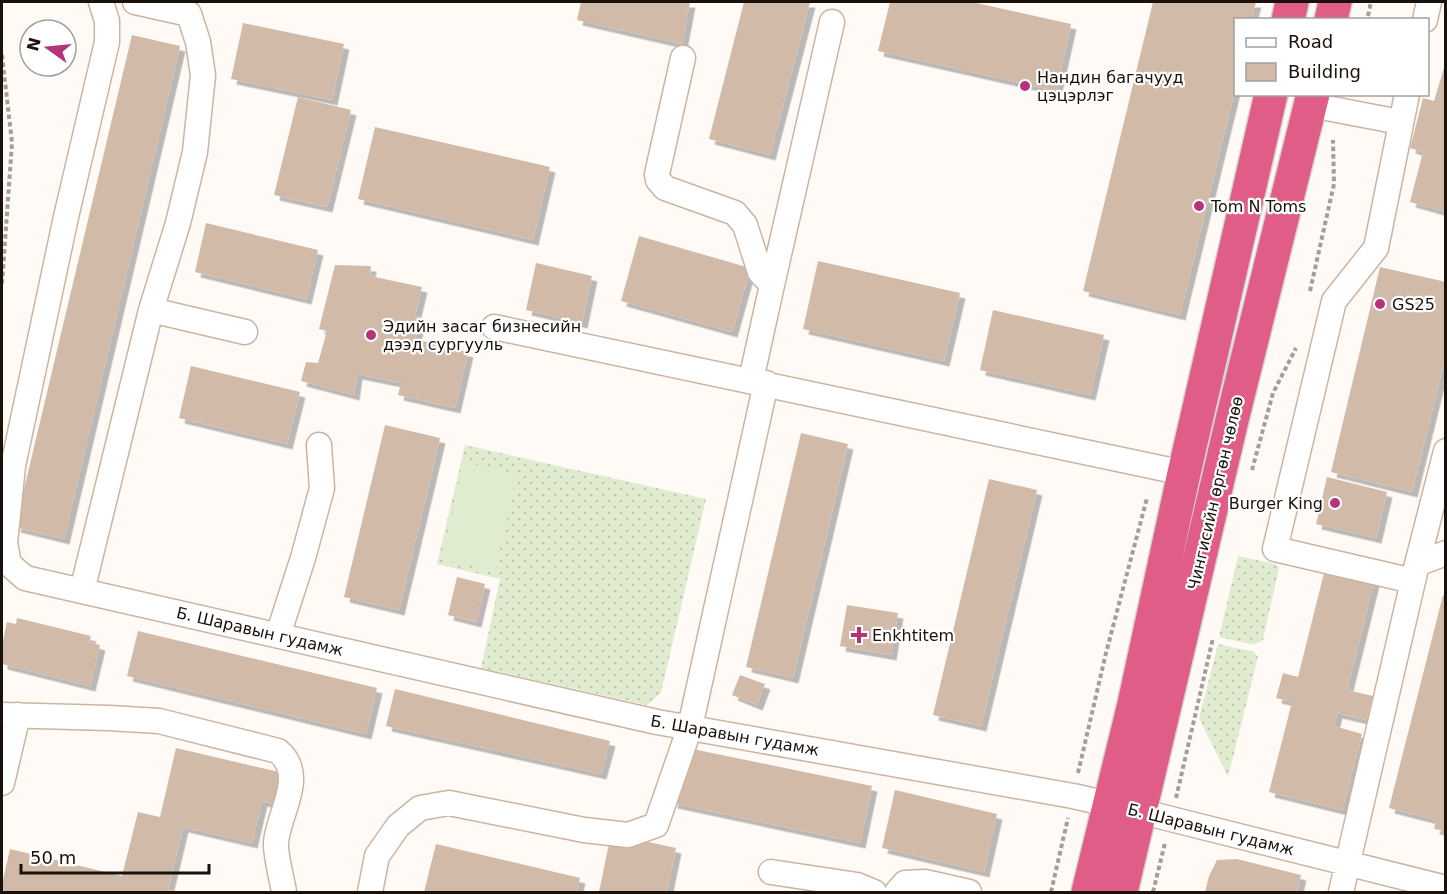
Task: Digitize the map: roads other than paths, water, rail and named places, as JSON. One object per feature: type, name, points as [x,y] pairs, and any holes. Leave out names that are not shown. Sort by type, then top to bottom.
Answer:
[{"type":"highway","points":[[1288,18],[1292,2]]},
{"type":"highway","points":[[1331,18],[1335,2]]},
{"type":"highway","name":"Чингисийн өргөн чөлөө","points":[[1121,892],[1124,807],[1134,704],[1169,470],[1270,96]]},
{"type":"highway","name":"Чингисийн өргөн чөлөө","points":[[1088,892],[1124,807],[1320,103]]},
{"type":"street","name":"Б. Шаравын гудамж","points":[[101,2],[107,21],[107,42],[66,217],[13,466],[5,543],[9,564],[25,578],[645,719],[1124,807],[1446,888]]},
{"type":"street","points":[[82,591],[151,310],[178,223],[195,152],[203,75],[198,42],[187,8],[135,2]]},
{"type":"street","points":[[1425,18],[1429,2]]},
{"type":"street","points":[[370,892],[377,856],[398,826],[420,808],[449,803],[584,830],[628,835],[656,825],[690,727],[758,382],[772,285],[832,22]]},
{"type":"street","points":[[683,58],[657,174],[658,180],[665,188],[735,213],[745,225],[760,272],[772,285]]},
{"type":"street","points":[[1406,96],[1376,248],[1334,301],[1275,549],[1415,573],[1446,553]]},
{"type":"street","points":[[1320,103],[1400,122]]},
{"type":"street","points":[[151,310],[245,332]]},
{"type":"street","points":[[494,327],[1169,470]]},
{"type":"street","points":[[278,635],[303,558],[322,488],[319,445]]},
{"type":"street","points":[[1341,892],[1415,573],[1446,451]]},
{"type":"street","points":[[2,783],[10,715],[159,722],[278,751],[286,758],[292,783],[281,816],[276,844],[284,892]]},
{"type":"street","points":[[771,872],[857,885],[874,892]]},
{"type":"street","points":[[897,892],[905,883],[925,882],[969,892]]},
{"type":"place","name":"Нандин багачууд цэцэрлэг","points":[[1025,86]]},
{"type":"place","name":"Tom N Toms","points":[[1199,206]]},
{"type":"place","name":"GS25","points":[[1380,304]]},
{"type":"place","name":"Эдийн засаг бизнесийн дээд сургууль","points":[[371,335]]},
{"type":"place","name":"Burger King","points":[[1335,503]]},
{"type":"place","name":"Enkhtitem","points":[[859,635]]}]
